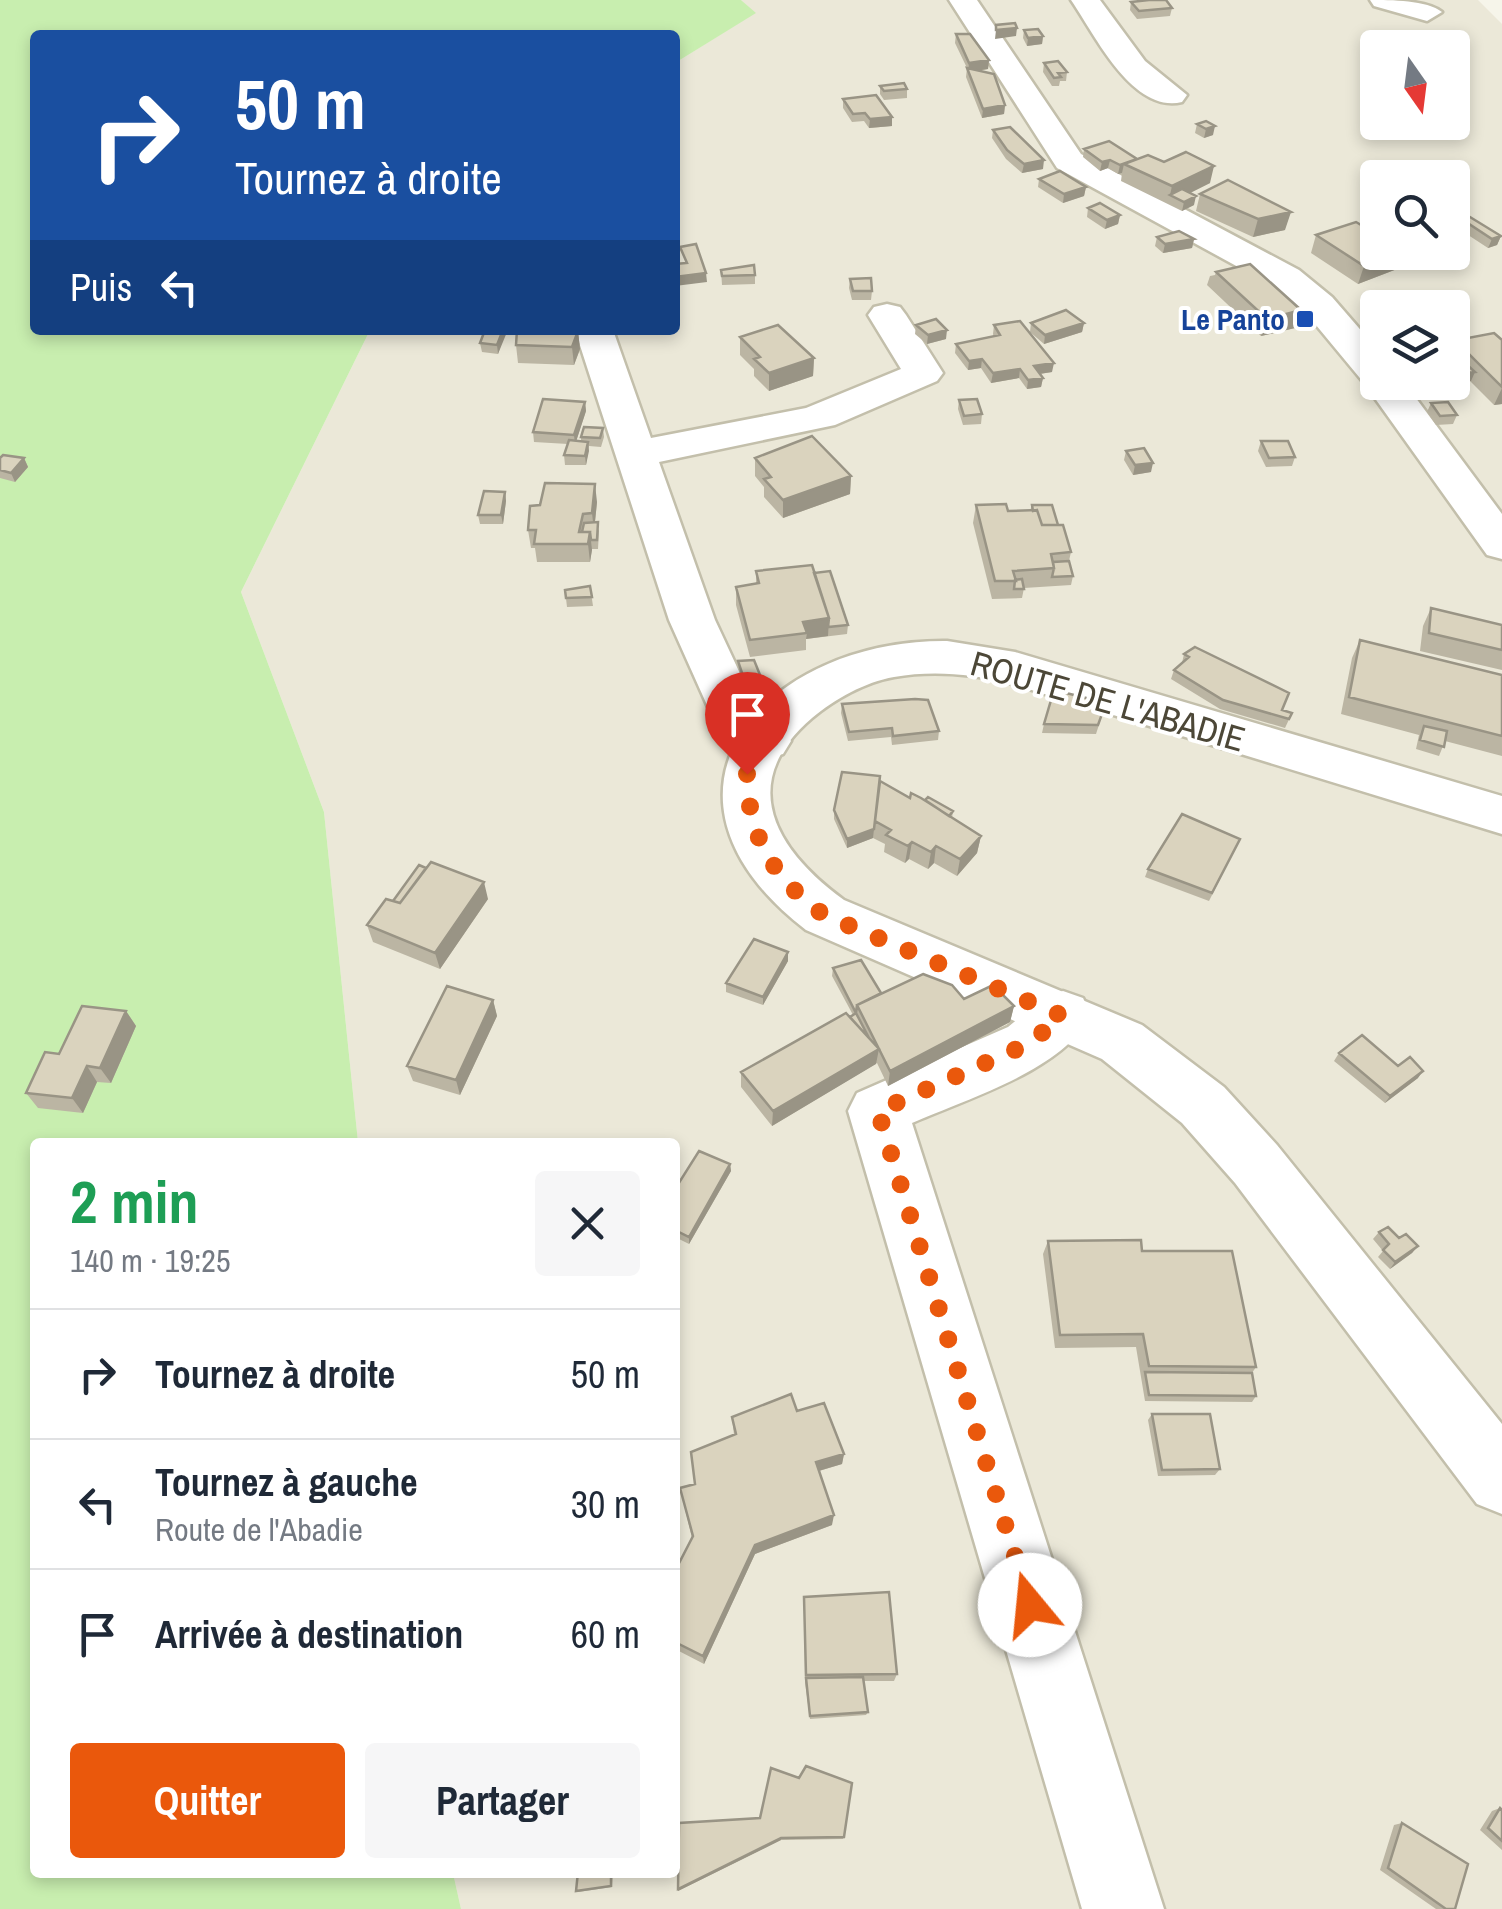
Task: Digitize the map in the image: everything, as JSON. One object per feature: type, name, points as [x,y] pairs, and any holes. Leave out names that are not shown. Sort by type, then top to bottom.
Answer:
[{"type":"street","points":[[963,0],[1069,161],[1286,278],[1319,306],[1360,353]]},
{"type":"street","points":[[1085,0],[1110,29],[1144,81],[1171,95]]},
{"type":"street","points":[[1384,0],[1426,12]]},
{"type":"street","points":[[637,453],[775,428],[895,390],[923,373],[887,316]]},
{"type":"street","points":[[596,335],[692,620],[739,722],[766,740]]},
{"type":"street","points":[[1396,400],[1502,545]]},
{"type":"street","name":"ROUTE DE L'ABADIE","points":[[1502,815],[1015,668],[962,657],[910,658],[849,674],[788,712],[747,774],[747,803],[757,841],[796,894],[824,915],[1122,1042],[1203,1105],[1256,1164],[1502,1479]]},
{"type":"street","points":[[1063,1016],[1028,1044],[878,1111],[1123,1909]]},
{"type":"shaded area","points":[[741,0],[1478,0],[1502,24],[1502,1909],[461,1909],[454,1878],[680,1878],[680,1138],[358,1138],[324,812],[241,592],[368,335],[680,335],[680,60],[755,13]]},
{"type":"green space","points":[[0,0],[741,0],[756,13],[680,60],[680,30],[30,30],[30,335],[368,335],[241,592],[324,812],[358,1138],[30,1138],[30,1878],[454,1878],[461,1909],[0,1909]]},
{"type":"building","points":[[1166,0],[1172,8],[1139,11],[1131,2]]},
{"type":"building","points":[[1015,23],[1017,28],[996,30],[996,25]]},
{"type":"building","points":[[1038,29],[1043,36],[1028,38],[1024,30]]},
{"type":"building","points":[[956,34],[970,34],[989,60],[969,63]]},
{"type":"building","points":[[1058,61],[1067,72],[1054,78],[1044,63]]},
{"type":"building","points":[[967,68],[994,74],[1005,105],[983,109]]},
{"type":"building","points":[[904,83],[907,89],[884,91],[880,86]]},
{"type":"building","points":[[876,95],[892,117],[870,119],[865,113],[853,114],[843,99]]},
{"type":"building","points":[[1206,121],[1215,126],[1206,129],[1197,124]]},
{"type":"building","points":[[1010,127],[1044,160],[1024,164],[1007,150],[993,130]]},
{"type":"building","points":[[1109,141],[1137,159],[1120,165],[1110,160],[1102,162],[1084,149]]},
{"type":"building","points":[[1186,152],[1214,166],[1172,186],[1124,164],[1148,155],[1164,162]]},
{"type":"building","points":[[1060,171],[1086,187],[1064,194],[1039,179]]},
{"type":"building","points":[[1228,180],[1291,212],[1258,219],[1200,194]]},
{"type":"building","points":[[1182,189],[1196,196],[1184,202],[1170,195]]},
{"type":"building","points":[[1100,203],[1120,215],[1107,220],[1088,208]]},
{"type":"building","points":[[1470,217],[1501,236],[1492,239],[1470,225]]},
{"type":"building","points":[[1356,222],[1360,224],[1360,263],[1316,235]]},
{"type":"building","points":[[1179,231],[1194,239],[1165,244],[1157,237]]},
{"type":"building","points":[[696,244],[706,273],[680,276],[680,264],[687,263],[680,247]]},
{"type":"building","points":[[1250,264],[1301,310],[1267,319],[1216,272]]},
{"type":"building","points":[[754,265],[755,275],[722,276],[721,270]]},
{"type":"building","points":[[871,278],[872,291],[853,291],[850,279]]},
{"type":"building","points":[[1066,310],[1084,323],[1045,335],[1031,323]]},
{"type":"building","points":[[936,319],[947,330],[928,335],[916,325]]},
{"type":"building","points":[[1020,321],[1054,363],[1034,366],[1043,378],[1028,380],[1020,369],[993,373],[982,359],[969,361],[956,344],[1000,335],[994,325]]},
{"type":"building","points":[[778,325],[814,358],[769,373],[754,359],[760,357],[740,337]]},
{"type":"building","points":[[1494,333],[1502,340],[1502,387],[1470,355],[1470,338]]},
{"type":"building","points":[[483,335],[501,335],[497,345],[480,343]]},
{"type":"building","points":[[517,335],[576,335],[572,347],[516,345]]},
{"type":"building","points":[[543,399],[585,402],[574,435],[533,432]]},
{"type":"building","points":[[977,399],[982,414],[964,416],[959,400]]},
{"type":"building","points":[[1448,402],[1457,415],[1440,416],[1431,403]]},
{"type":"building","points":[[584,427],[603,428],[600,438],[581,437]]},
{"type":"building","points":[[812,436],[851,476],[783,500],[764,479],[771,477],[755,458]]},
{"type":"building","points":[[569,440],[588,442],[585,456],[564,455]]},
{"type":"building","points":[[1261,441],[1288,441],[1295,457],[1269,458]]},
{"type":"building","points":[[1144,448],[1153,463],[1135,465],[1126,451]]},
{"type":"building","points":[[3,455],[24,458],[11,473],[0,470]]},
{"type":"building","points":[[545,483],[595,484],[592,513],[583,514],[579,532],[590,532],[588,544],[534,544],[536,530],[528,530],[530,506],[540,505]]},
{"type":"building","points":[[484,491],[505,492],[501,515],[478,515]]},
{"type":"building","points":[[1006,504],[1008,511],[1037,510],[1042,525],[1063,525],[1071,552],[1051,554],[1054,568],[1013,571],[1016,581],[995,581],[976,505]]},
{"type":"building","points":[[1032,505],[1052,505],[1058,525],[1042,525]]},
{"type":"building","points":[[598,522],[597,540],[591,540],[590,532],[582,532],[584,523]]},
{"type":"building","points":[[1069,561],[1073,576],[1052,577],[1053,562]]},
{"type":"building","points":[[812,565],[829,618],[803,622],[807,633],[750,640],[736,587],[759,583],[756,571]]},
{"type":"building","points":[[830,571],[848,625],[828,627],[829,618],[814,573]]},
{"type":"building","points":[[1022,579],[1024,589],[1014,589],[1015,580]]},
{"type":"building","points":[[590,586],[592,597],[566,598],[565,590]]},
{"type":"building","points":[[1431,608],[1502,625],[1502,650],[1429,633]]},
{"type":"building","points":[[1360,640],[1502,675],[1502,736],[1349,697]]},
{"type":"building","points":[[1195,647],[1289,693],[1282,710],[1292,713],[1289,719],[1223,700],[1174,670],[1189,657],[1184,654]]},
{"type":"building","points":[[754,660],[762,680],[745,682],[738,661]]},
{"type":"building","points":[[1054,690],[1106,703],[1098,725],[1044,724]]},
{"type":"building","points":[[928,700],[939,731],[893,736],[892,728],[849,732],[842,704]]},
{"type":"building","points":[[1424,726],[1447,731],[1444,747],[1420,740]]},
{"type":"building","points":[[842,772],[880,776],[874,829],[847,839],[834,810]]},
{"type":"building","points":[[880,781],[910,798],[911,793],[921,798],[981,836],[960,859],[936,846],[931,852],[886,835],[891,830],[875,821]]},
{"type":"building","points":[[928,797],[953,811],[949,816],[925,800]]},
{"type":"building","points":[[1182,814],[1240,839],[1212,893],[1148,869]]},
{"type":"building","points":[[431,862],[484,882],[435,953],[367,925],[386,899],[400,903]]},
{"type":"building","points":[[419,865],[426,868],[400,903],[393,901]]},
{"type":"building","points":[[754,939],[788,952],[763,997],[726,983]]},
{"type":"building","points":[[861,960],[881,993],[857,1005],[856,1013],[833,968]]},
{"type":"building","points":[[923,974],[952,985],[964,999],[993,985],[1014,1006],[890,1071],[857,1005]]},
{"type":"building","points":[[447,986],[493,1000],[456,1080],[407,1066]]},
{"type":"building","points":[[82,1006],[126,1011],[100,1068],[87,1066],[72,1098],[26,1093],[45,1052],[59,1054]]},
{"type":"building","points":[[846,1013],[879,1049],[773,1111],[741,1072]]},
{"type":"building","points":[[856,1013],[869,1038],[850,1017]]},
{"type":"building","points":[[1362,1035],[1398,1066],[1410,1057],[1423,1071],[1390,1096],[1339,1053]]},
{"type":"building","points":[[699,1151],[730,1164],[689,1237],[680,1232],[680,1181]]},
{"type":"building","points":[[1388,1227],[1399,1238],[1406,1234],[1418,1246],[1395,1262],[1383,1250],[1389,1244],[1379,1232]]},
{"type":"building","points":[[1141,1240],[1142,1251],[1232,1251],[1256,1367],[1149,1366],[1143,1334],[1060,1335],[1048,1241]]},
{"type":"building","points":[[1145,1372],[1252,1373],[1256,1396],[1149,1395]]},
{"type":"building","points":[[791,1394],[797,1411],[824,1403],[844,1454],[816,1462],[834,1515],[755,1545],[703,1656],[680,1644],[680,1561],[693,1536],[680,1488],[695,1484],[691,1452],[736,1434],[732,1417]]},
{"type":"building","points":[[1152,1414],[1210,1414],[1220,1469],[1162,1470]]},
{"type":"building","points":[[889,1592],[897,1674],[806,1675],[804,1597]]},
{"type":"building","points":[[863,1677],[868,1712],[810,1716],[806,1678]]},
{"type":"building","points":[[806,1766],[852,1783],[844,1837],[781,1838],[678,1889],[680,1823],[760,1818],[771,1768],[799,1778]]},
{"type":"building","points":[[1502,1810],[1502,1841],[1488,1828]]},
{"type":"building","points":[[1402,1823],[1468,1864],[1455,1909],[1446,1909],[1388,1868]]},
{"type":"building","points":[[577,1878],[611,1878],[611,1886],[576,1891]]},
{"type":"place","name":"Le Panto","points":[[1305,319]]},
{"type":"route","points":[[747,774],[747,803],[757,841],[774,870],[796,894],[824,915],[1063,1016],[1048,1032],[1028,1044],[878,1111],[1030,1605]]}]
